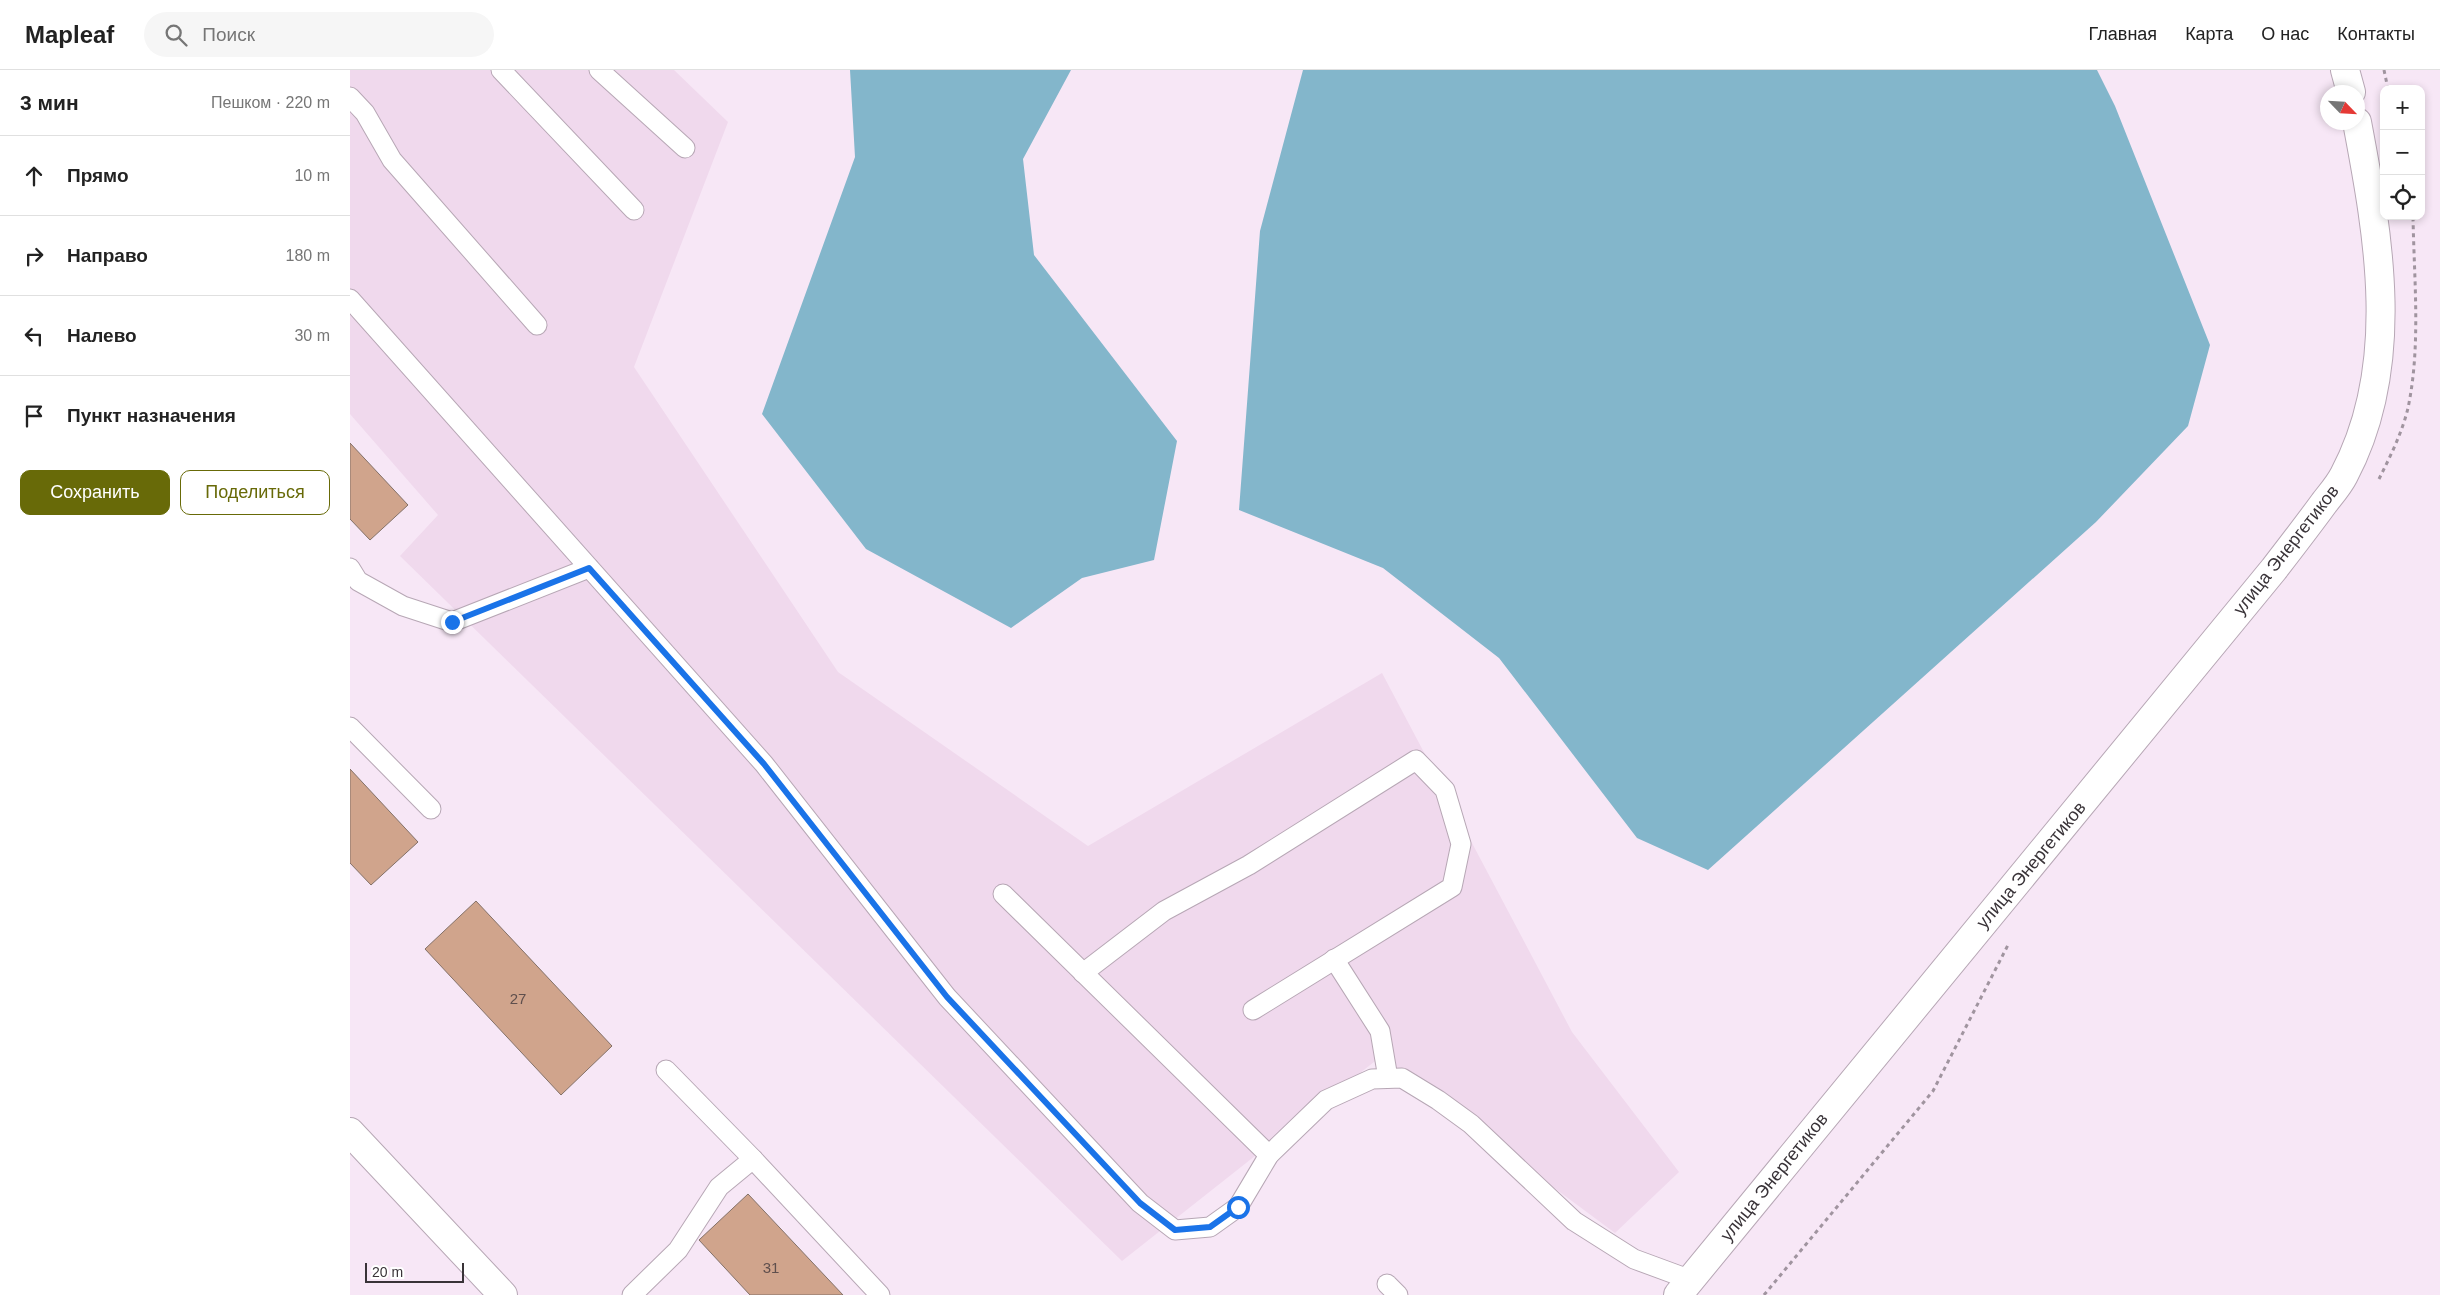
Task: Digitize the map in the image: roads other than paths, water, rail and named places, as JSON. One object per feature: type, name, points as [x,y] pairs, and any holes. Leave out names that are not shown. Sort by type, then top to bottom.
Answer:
[{"type":"street","points":[[2345,70],[2349,85]]},
{"type":"street","name":"улица Энергетиков","points":[[1684,1287],[2274,569],[2344,476],[2366,423],[2376,377],[2382,309],[2379,254],[2357,130]]},
{"type":"street","points":[[350,1132],[502,1295]]},
{"type":"lane","points":[[502,70],[634,210]]},
{"type":"lane","points":[[599,70],[685,148]]},
{"type":"lane","points":[[350,97],[365,113],[392,160],[537,325]]},
{"type":"lane","points":[[350,299],[764,764],[947,997],[1140,1203],[1175,1230],[1210,1227],[1238,1207],[1269,1155],[1326,1100],[1372,1079],[1402,1078],[1438,1100],[1471,1124],[1574,1221],[1634,1259],[1684,1287]]},
{"type":"lane","points":[[353,579],[403,606],[452,622],[589,568]]},
{"type":"lane","points":[[350,727],[431,809]]},
{"type":"lane","points":[[1083,973],[1164,912],[1249,865],[1416,760],[1445,790],[1461,844],[1452,887],[1253,1010]]},
{"type":"lane","points":[[1003,894],[1269,1155]]},
{"type":"lane","points":[[1334,960],[1380,1032],[1388,1078]]},
{"type":"lane","points":[[666,1070],[753,1159],[880,1295]]},
{"type":"lane","points":[[632,1295],[678,1250],[719,1187],[753,1159]]},
{"type":"water","points":[[850,70],[1071,70],[1023,159],[1034,255],[1177,441],[1154,560],[1082,578],[1011,628],[866,549],[762,414],[855,157]]},
{"type":"water","points":[[1303,70],[2097,70],[2115,106],[2210,345],[2188,426],[2096,522],[1708,870],[1637,838],[1499,658],[1383,568],[1239,510],[1260,231]]}]
